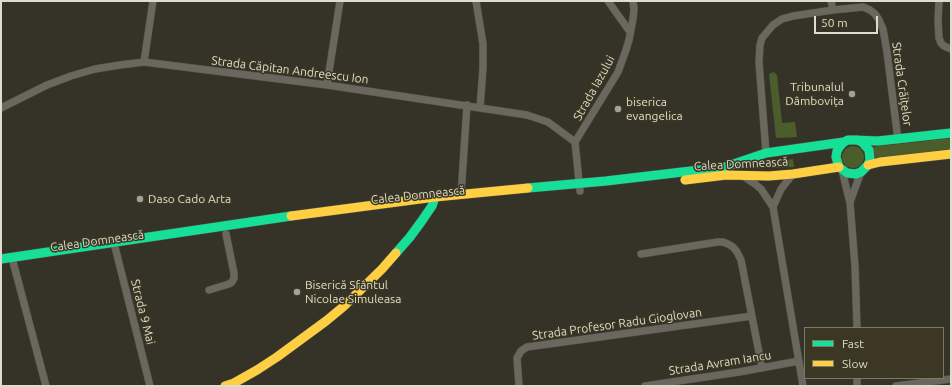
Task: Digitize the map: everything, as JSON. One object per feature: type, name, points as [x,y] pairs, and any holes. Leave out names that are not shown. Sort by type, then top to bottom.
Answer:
[{"type":"main road","points":[[951,133],[898,140],[848,140],[844,142],[837,151],[836,162],[841,169],[847,173],[856,174],[880,162],[951,154]]},
{"type":"main road","points":[[857,140],[862,142],[869,150],[870,160],[864,169]]},
{"type":"main road","name":"Calea Domnească","points":[[115,247],[323,212],[579,187],[725,167],[766,153],[844,142]]},
{"type":"main road","name":"Calea Domnească","points":[[1,259],[12,261],[226,234],[433,201],[461,195],[726,175],[769,176],[841,169]]},
{"type":"main road","points":[[225,386],[234,383],[270,362],[343,307],[382,269],[410,237],[433,201]]},
{"type":"main road","name":"Calea Domnească","points":[[1,267],[12,261]]},
{"type":"street","points":[[144,62],[153,1]]},
{"type":"street","points":[[327,85],[340,1]]},
{"type":"street","points":[[476,1],[483,44],[480,108]]},
{"type":"street","points":[[608,1],[630,32]]},
{"type":"street","name":"Strada Iazului","points":[[575,142],[618,72],[626,50],[633,19],[634,1]]},
{"type":"street","points":[[831,1],[833,10]]},
{"type":"street","points":[[939,1],[939,38],[944,46],[951,49]]},
{"type":"street","name":"Strada Crăițelor","points":[[766,153],[759,62],[762,38],[773,25],[782,19],[833,10],[863,7],[875,14],[882,29],[887,52],[898,140]]},
{"type":"street","name":"Strada Căpitan Andreescu Ion","points":[[1,108],[47,85],[71,76],[120,64],[144,62],[327,85],[527,115],[548,122],[575,142]]},
{"type":"street","points":[[461,195],[467,105]]},
{"type":"street","points":[[575,142],[579,187]]},
{"type":"street","points":[[841,169],[850,203],[855,266],[856,327]]},
{"type":"street","points":[[850,203],[864,169]]},
{"type":"street","points":[[773,207],[782,189],[793,174]]},
{"type":"street","points":[[742,176],[761,189],[773,207],[803,386]]},
{"type":"street","points":[[210,290],[229,284],[234,278],[226,234]]},
{"type":"street","points":[[641,254],[718,242],[728,244],[737,252],[741,260],[762,368]]},
{"type":"street","name":"Strada 9 Mai","points":[[115,247],[150,386]]},
{"type":"street","points":[[12,261],[46,386]]},
{"type":"street","name":"Strada Profesor Radu Gioglovan","points":[[519,386],[517,358],[521,351],[527,347],[752,316]]},
{"type":"street","name":"Strada Avram Iancu","points":[[645,386],[799,361]]},
{"type":"street","points":[[896,386],[951,379]]},
{"type":"green space","points":[[774,72],[777,75],[782,123],[795,122],[797,137],[776,138],[769,74]]},
{"type":"green space","points":[[951,138],[951,149],[873,158],[871,147]]},
{"type":"green space","points":[[853,146],[861,149],[864,157],[861,165],[853,168],[845,165],[842,157],[845,149]]},
{"type":"green space","points":[[793,159],[794,167],[737,169]]},
{"type":"traffic: fast","points":[[857,140],[862,142],[869,150],[870,160],[868,165],[861,172],[856,174],[847,173],[839,167],[836,157],[840,146],[848,140],[853,140],[878,141],[951,133]]},
{"type":"traffic: fast","points":[[528,188],[606,181],[725,167],[766,153],[844,142]]},
{"type":"traffic: fast","points":[[396,253],[421,222],[432,206],[435,197]]},
{"type":"traffic: fast","points":[[1,259],[291,216]]},
{"type":"traffic: slow","points":[[868,165],[880,162],[951,154]]},
{"type":"traffic: slow","points":[[685,180],[726,175],[769,176],[793,174],[839,167]]},
{"type":"traffic: slow","points":[[291,216],[435,197],[528,188]]},
{"type":"traffic: slow","points":[[225,386],[234,383],[257,370],[326,321],[343,307],[382,269],[396,253]]},
{"type":"place","name":"Tribunalul Dâmbovița","points":[[852,94]]},
{"type":"place","name":"biserica evangelica","points":[[618,109]]},
{"type":"place","name":"Daso Cado Arta","points":[[140,199]]},
{"type":"place","name":"Biserică Sfântul Nicolae Simuleasa","points":[[297,292]]}]
